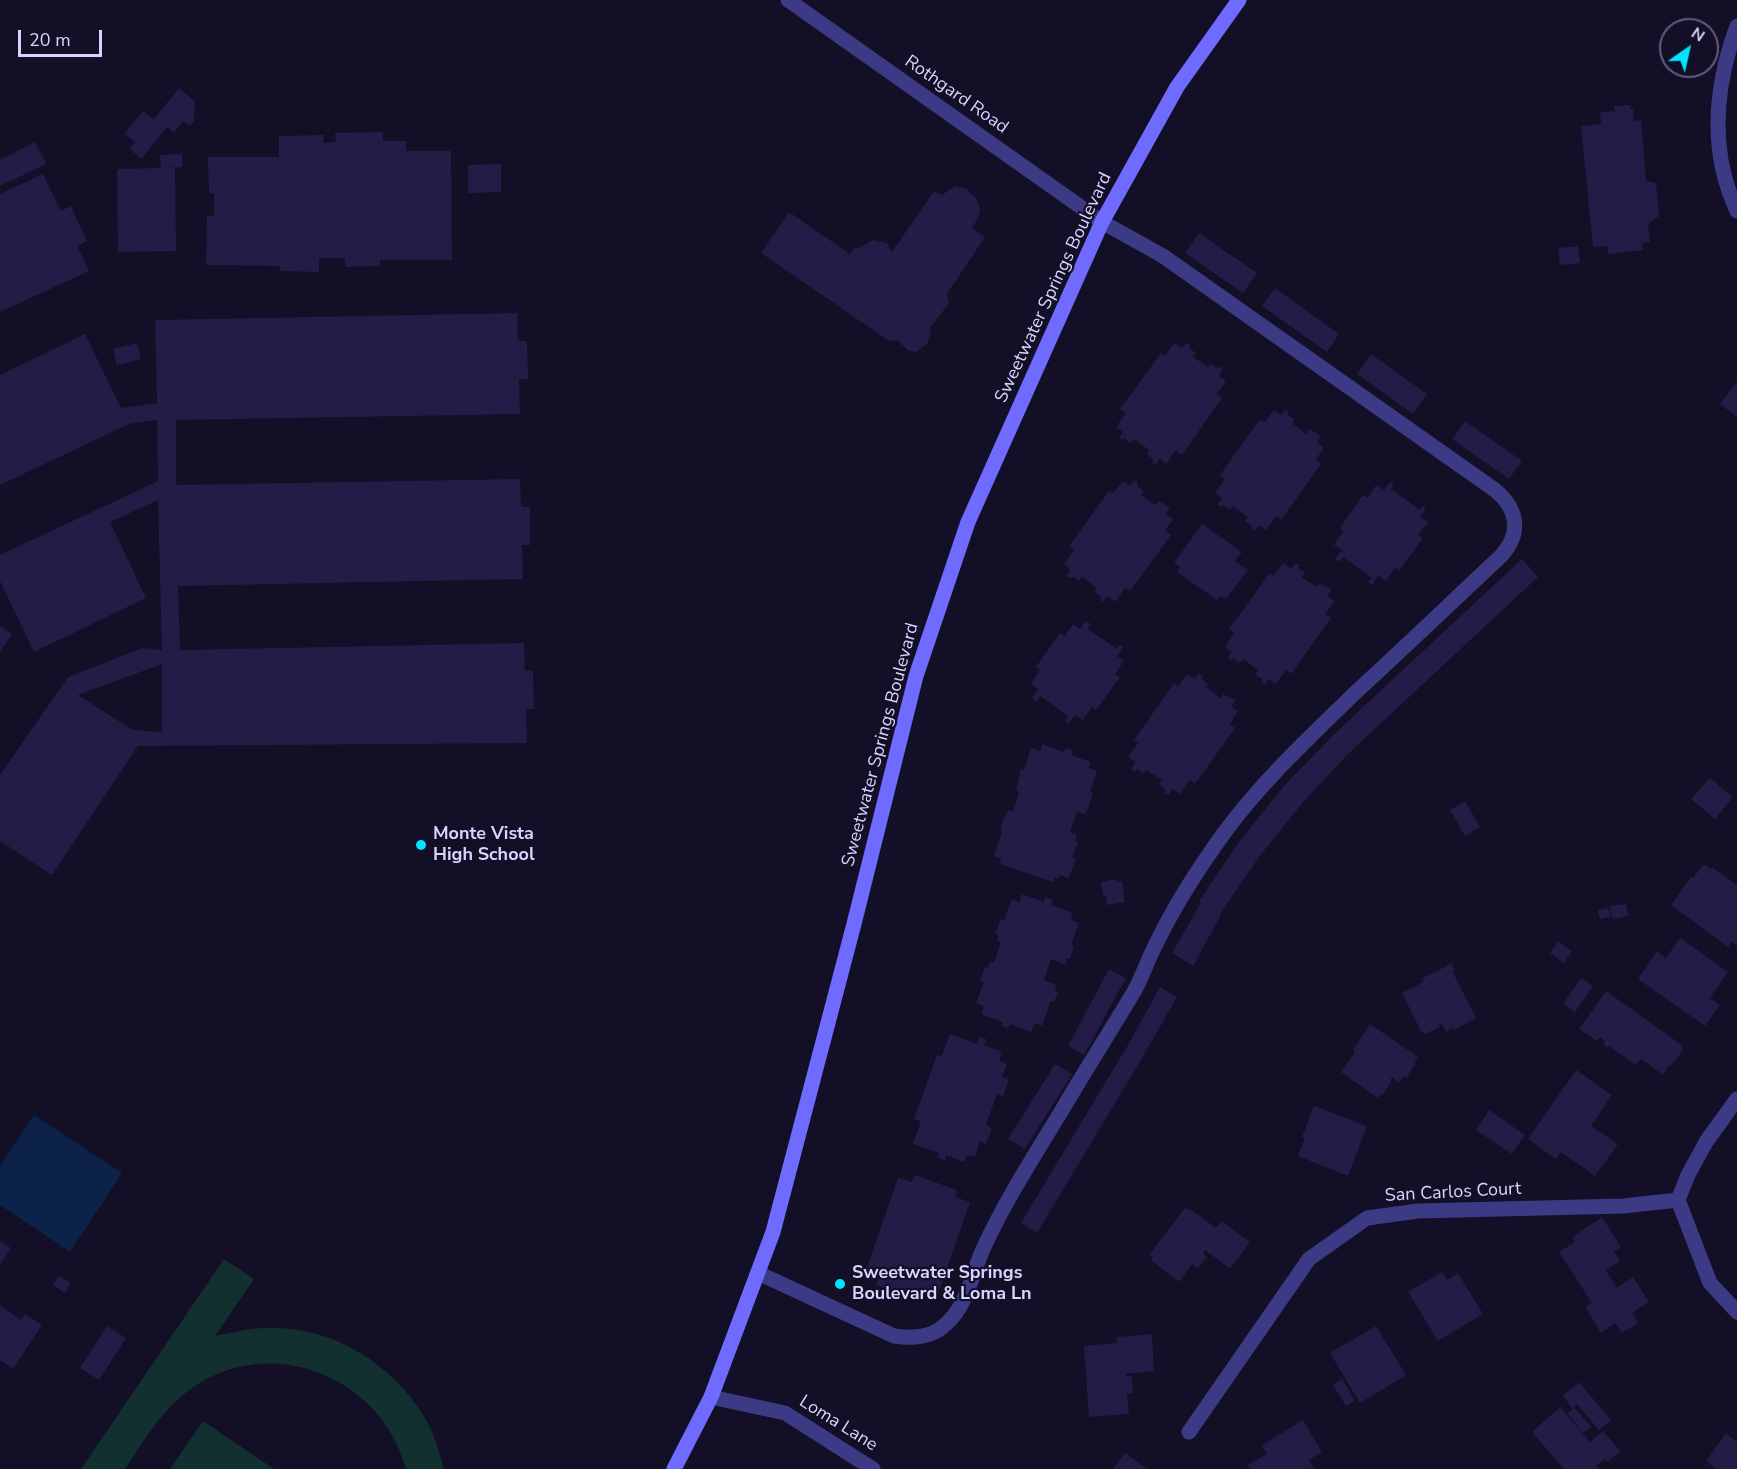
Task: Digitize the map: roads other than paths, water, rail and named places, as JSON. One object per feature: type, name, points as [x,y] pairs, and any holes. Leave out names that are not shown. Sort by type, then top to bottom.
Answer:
[{"type":"main road","name":"Sweetwater Springs Boulevard","points":[[674,1469],[711,1397],[773,1232],[916,676],[968,522],[1102,222],[1178,87],[1239,0]]},
{"type":"street","name":"Rothgard Road","points":[[758,1273],[894,1336],[919,1337],[944,1326],[961,1304],[983,1248],[1011,1194],[1137,986],[1176,906],[1225,831],[1301,744],[1501,556],[1507,549],[1515,531],[1515,520],[1511,508],[1505,498],[1495,490],[1163,256],[1102,222],[788,0]]},
{"type":"street","points":[[1737,26],[1727,53],[1720,84],[1718,115],[1719,146],[1725,175],[1737,211]]},
{"type":"street","points":[[1737,1099],[1706,1142],[1688,1175],[1678,1200],[1710,1283],[1737,1312]]},
{"type":"street","name":"San Carlos Court","points":[[1189,1432],[1309,1259],[1367,1218],[1418,1211],[1623,1206],[1678,1200]]},
{"type":"street","name":"Loma Lane","points":[[711,1397],[785,1413],[873,1469]]},
{"type":"water","points":[[34,1115],[122,1173],[70,1252],[0,1205],[0,1166]]},
{"type":"place","name":"Monte Vista High School","points":[[421,845]]},
{"type":"place","name":"Sweetwater Springs Boulevard & Loma Ln","points":[[840,1284]]}]
